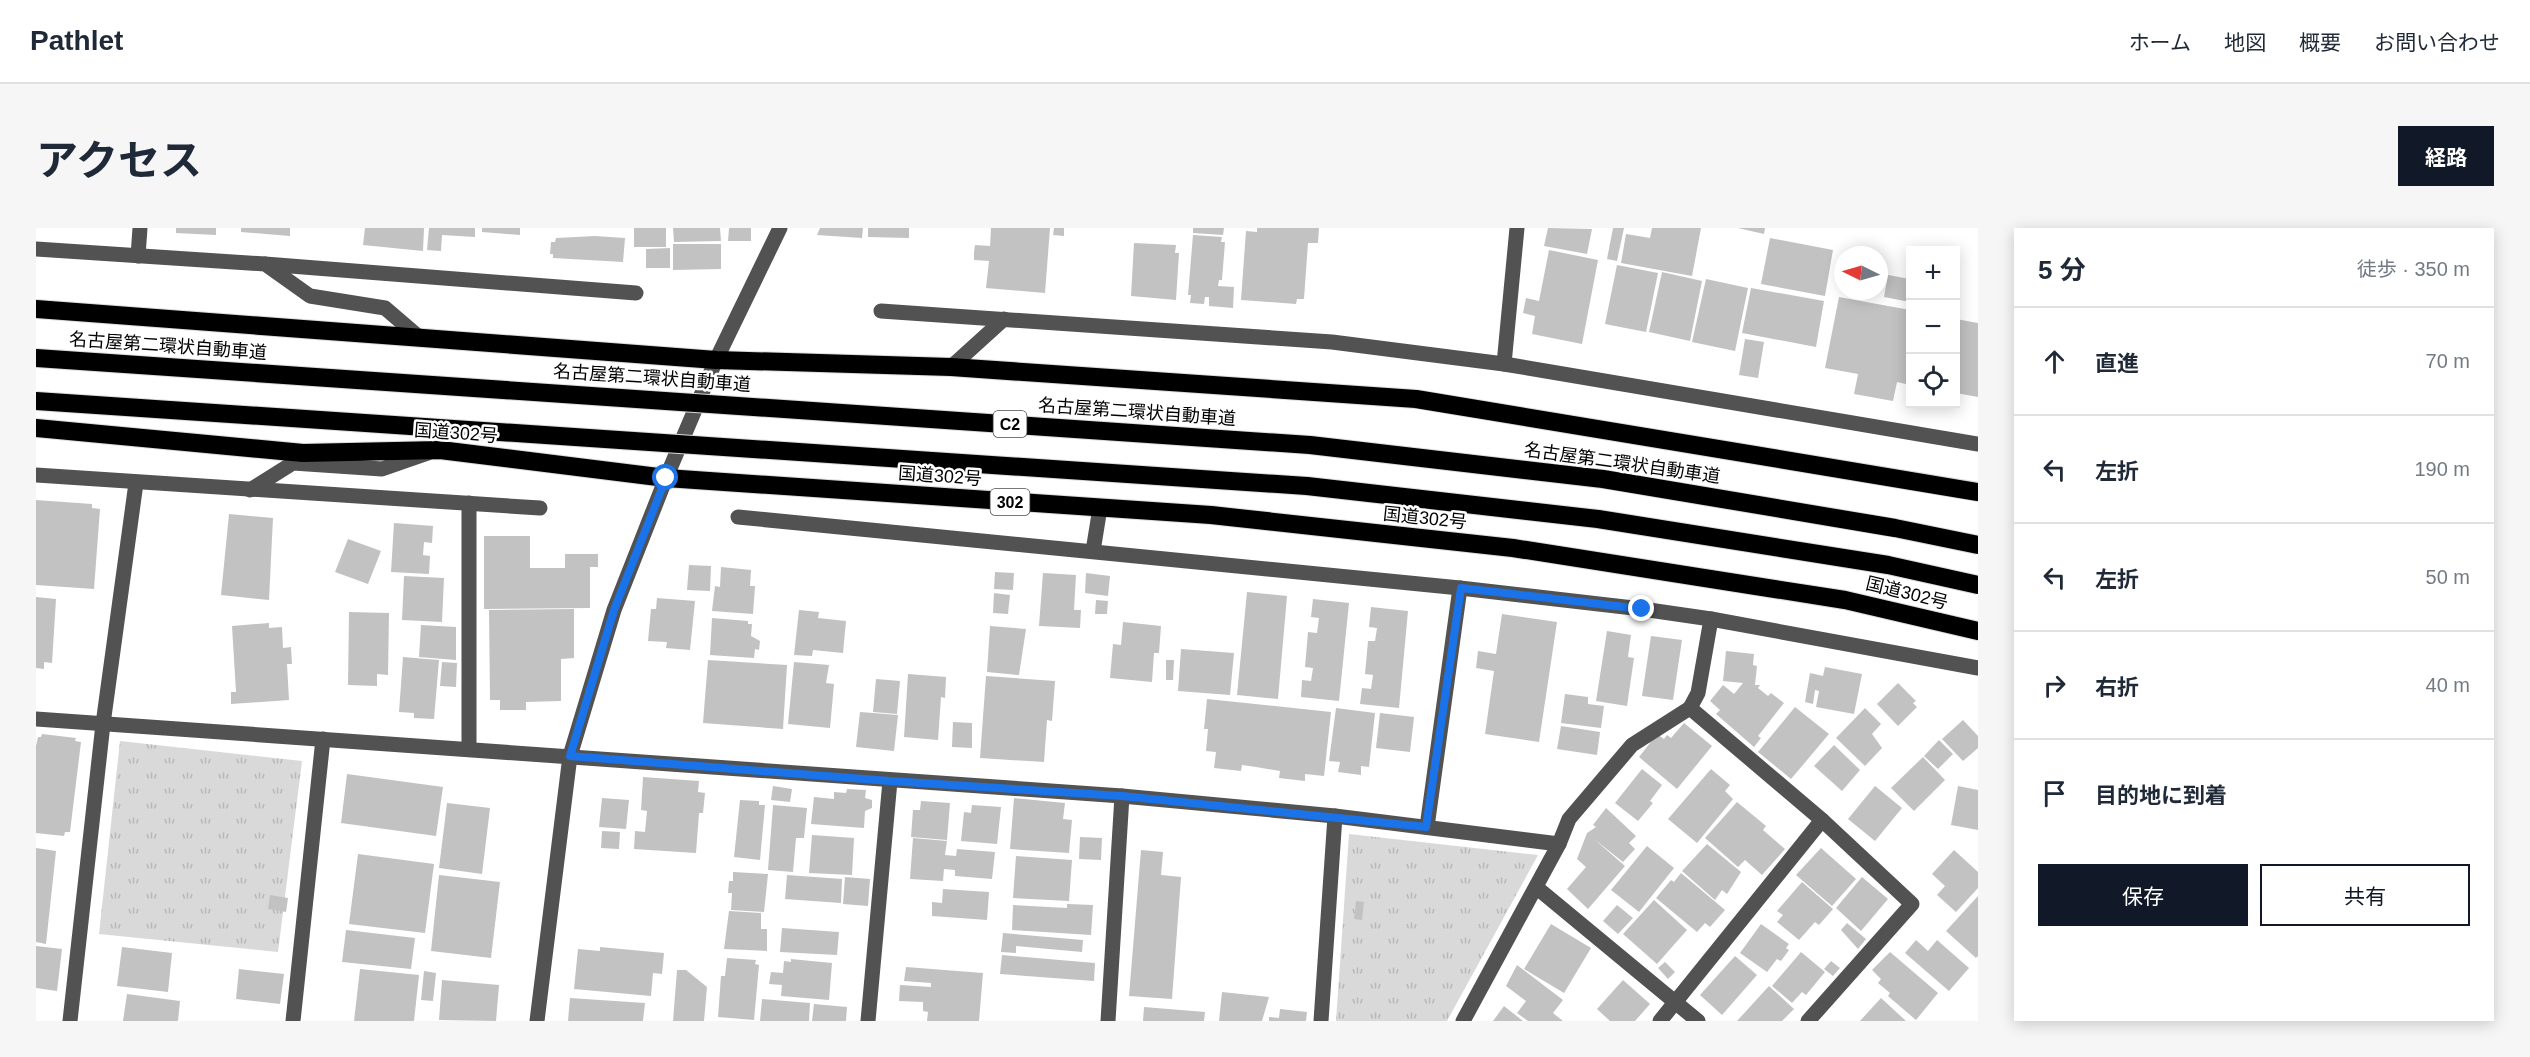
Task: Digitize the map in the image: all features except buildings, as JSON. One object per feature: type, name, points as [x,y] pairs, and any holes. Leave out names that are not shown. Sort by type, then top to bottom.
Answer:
[{"type":"highway","points":[[36,309],[716,360],[951,367],[1416,399],[1978,492]]},
{"type":"highway","name":"名古屋第二環状自動車道","points":[[36,358],[1310,445],[1603,479],[1895,528],[1978,545]]},
{"type":"highway","points":[[36,401],[1306,486],[1598,519],[1888,565],[1978,585]]},
{"type":"highway","name":"国道302号","points":[[36,428],[303,453],[440,450],[666,478],[1211,515],[1514,548],[1845,600],[1978,632]]},
{"type":"street","points":[[138,256],[140,228]]},
{"type":"street","points":[[537,1021],[570,756],[614,610],[716,360],[780,228]]},
{"type":"street","points":[[1504,364],[1517,228]]},
{"type":"street","points":[[36,249],[636,292]]},
{"type":"street","points":[[265,264],[310,296],[386,308],[420,338]]},
{"type":"street","points":[[880,311],[1332,342],[1504,364],[1978,444]]},
{"type":"street","points":[[951,367],[1004,319]]},
{"type":"street","points":[[250,490],[293,463],[382,469],[440,450]]},
{"type":"street","points":[[36,475],[540,508]]},
{"type":"street","points":[[70,1021],[103,724],[136,483]]},
{"type":"street","points":[[469,503],[469,749]]},
{"type":"street","points":[[1093,551],[1100,508]]},
{"type":"street","points":[[738,518],[1461,588],[1711,619],[1978,668]]},
{"type":"street","points":[[1426,827],[1461,588]]},
{"type":"street","points":[[1463,1021],[1559,844],[1569,819],[1632,745],[1690,708],[1698,693],[1711,619]]},
{"type":"street","points":[[1690,708],[1822,820],[1912,904],[1808,1021]]},
{"type":"street","points":[[36,719],[1122,796],[1335,816],[1559,844]]},
{"type":"street","points":[[293,1021],[323,739]]},
{"type":"street","points":[[868,1021],[890,781]]},
{"type":"street","points":[[1108,1021],[1122,796]]},
{"type":"street","points":[[1321,1021],[1335,816]]},
{"type":"street","points":[[1660,1021],[1822,820]]},
{"type":"street","points":[[1536,887],[1698,1021]]},
{"type":"green space","points":[[120,741],[302,761],[278,952],[99,934]]},
{"type":"green space","points":[[1349,834],[1538,855],[1447,1021],[1336,1021]]},
{"type":"route","points":[[666,478],[614,610],[570,756],[890,781],[1122,796],[1426,827],[1461,588],[1642,609]]}]
